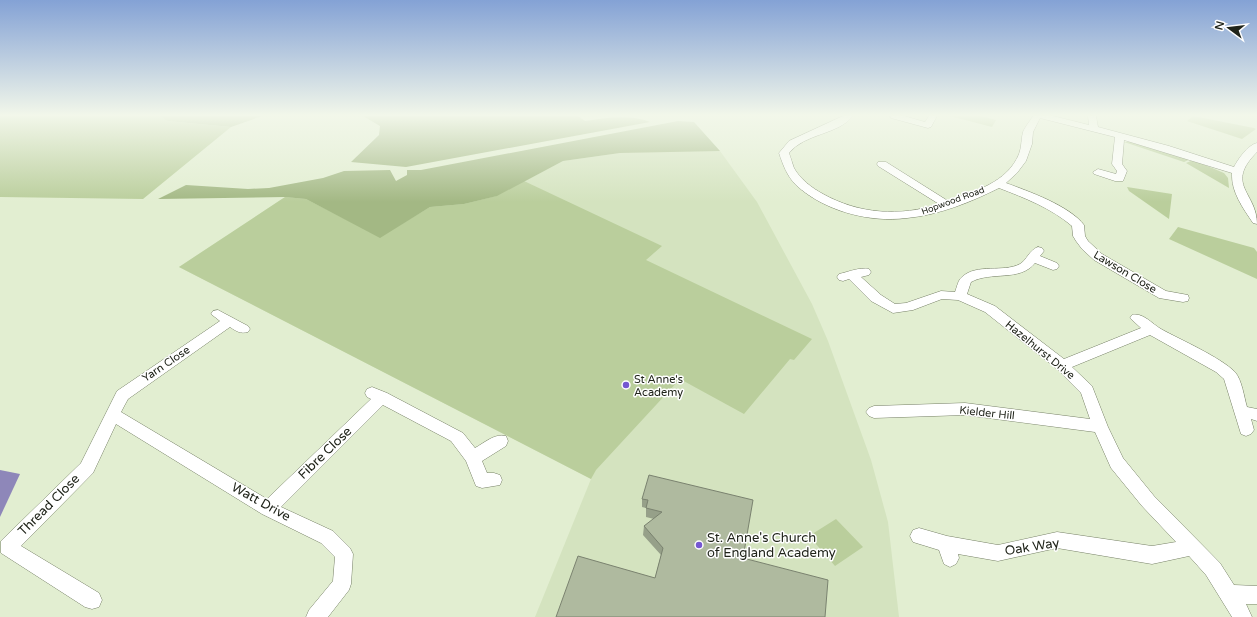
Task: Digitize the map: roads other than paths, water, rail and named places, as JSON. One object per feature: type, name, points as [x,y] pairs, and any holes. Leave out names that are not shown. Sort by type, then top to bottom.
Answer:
[{"type":"street","name":"Hopwood Road","points":[[791,145],[784,153],[786,164],[794,177],[810,191],[835,208],[879,216],[914,215],[948,205],[999,184],[1015,169],[1027,145]]},
{"type":"street","points":[[1098,172],[1119,179],[1122,171],[1117,164],[1119,145]]},
{"type":"street","points":[[1151,145],[1238,172]]},
{"type":"street","points":[[1257,146],[1240,165],[1238,172],[1239,186],[1244,204],[1257,221]]},
{"type":"street","points":[[882,164],[948,205]]},
{"type":"street","name":"Lawson Close","points":[[999,184],[1050,204],[1065,214],[1078,225],[1079,236],[1086,247],[1111,266],[1163,295],[1183,298]]},
{"type":"street","points":[[960,296],[966,280],[976,275],[1017,270],[1026,266],[1035,255],[1053,266]]},
{"type":"street","name":"Hazelhurst Drive","points":[[853,275],[876,298],[893,309],[908,307],[941,295],[960,296],[990,309],[1062,365],[1086,390],[1100,427],[1117,463],[1148,501],[1213,569],[1242,617]]},
{"type":"street","name":"Yarn Close","points":[[113,415],[122,394],[223,317],[243,329]]},
{"type":"street","points":[[1137,318],[1151,329],[1221,368],[1231,377],[1246,430]]},
{"type":"street","points":[[1062,365],[1151,329]]},
{"type":"street","name":"Fibre Close","points":[[268,508],[377,395],[457,437],[473,458],[482,481],[494,480]]},
{"type":"street","name":"Kielder Hill","points":[[874,412],[907,417],[965,409],[1100,427]]},
{"type":"street","points":[[1240,411],[1257,415]]},
{"type":"street","name":"Watt Drive","points":[[113,415],[268,508],[327,537],[344,554],[342,584],[316,617]]},
{"type":"street","name":"Thread Close","points":[[92,600],[7,547],[87,468],[113,415]]},
{"type":"street","points":[[473,458],[500,441]]},
{"type":"street","name":"Oak Way","points":[[919,536],[949,551],[998,553],[1057,540],[1152,555],[1193,547]]},
{"type":"street","points":[[1229,594],[1257,596]]},
{"type":"place","name":"St Anne's Academy","points":[[626,385]]},
{"type":"place","name":"St. Anne's Church of England Academy","points":[[699,545]]}]
